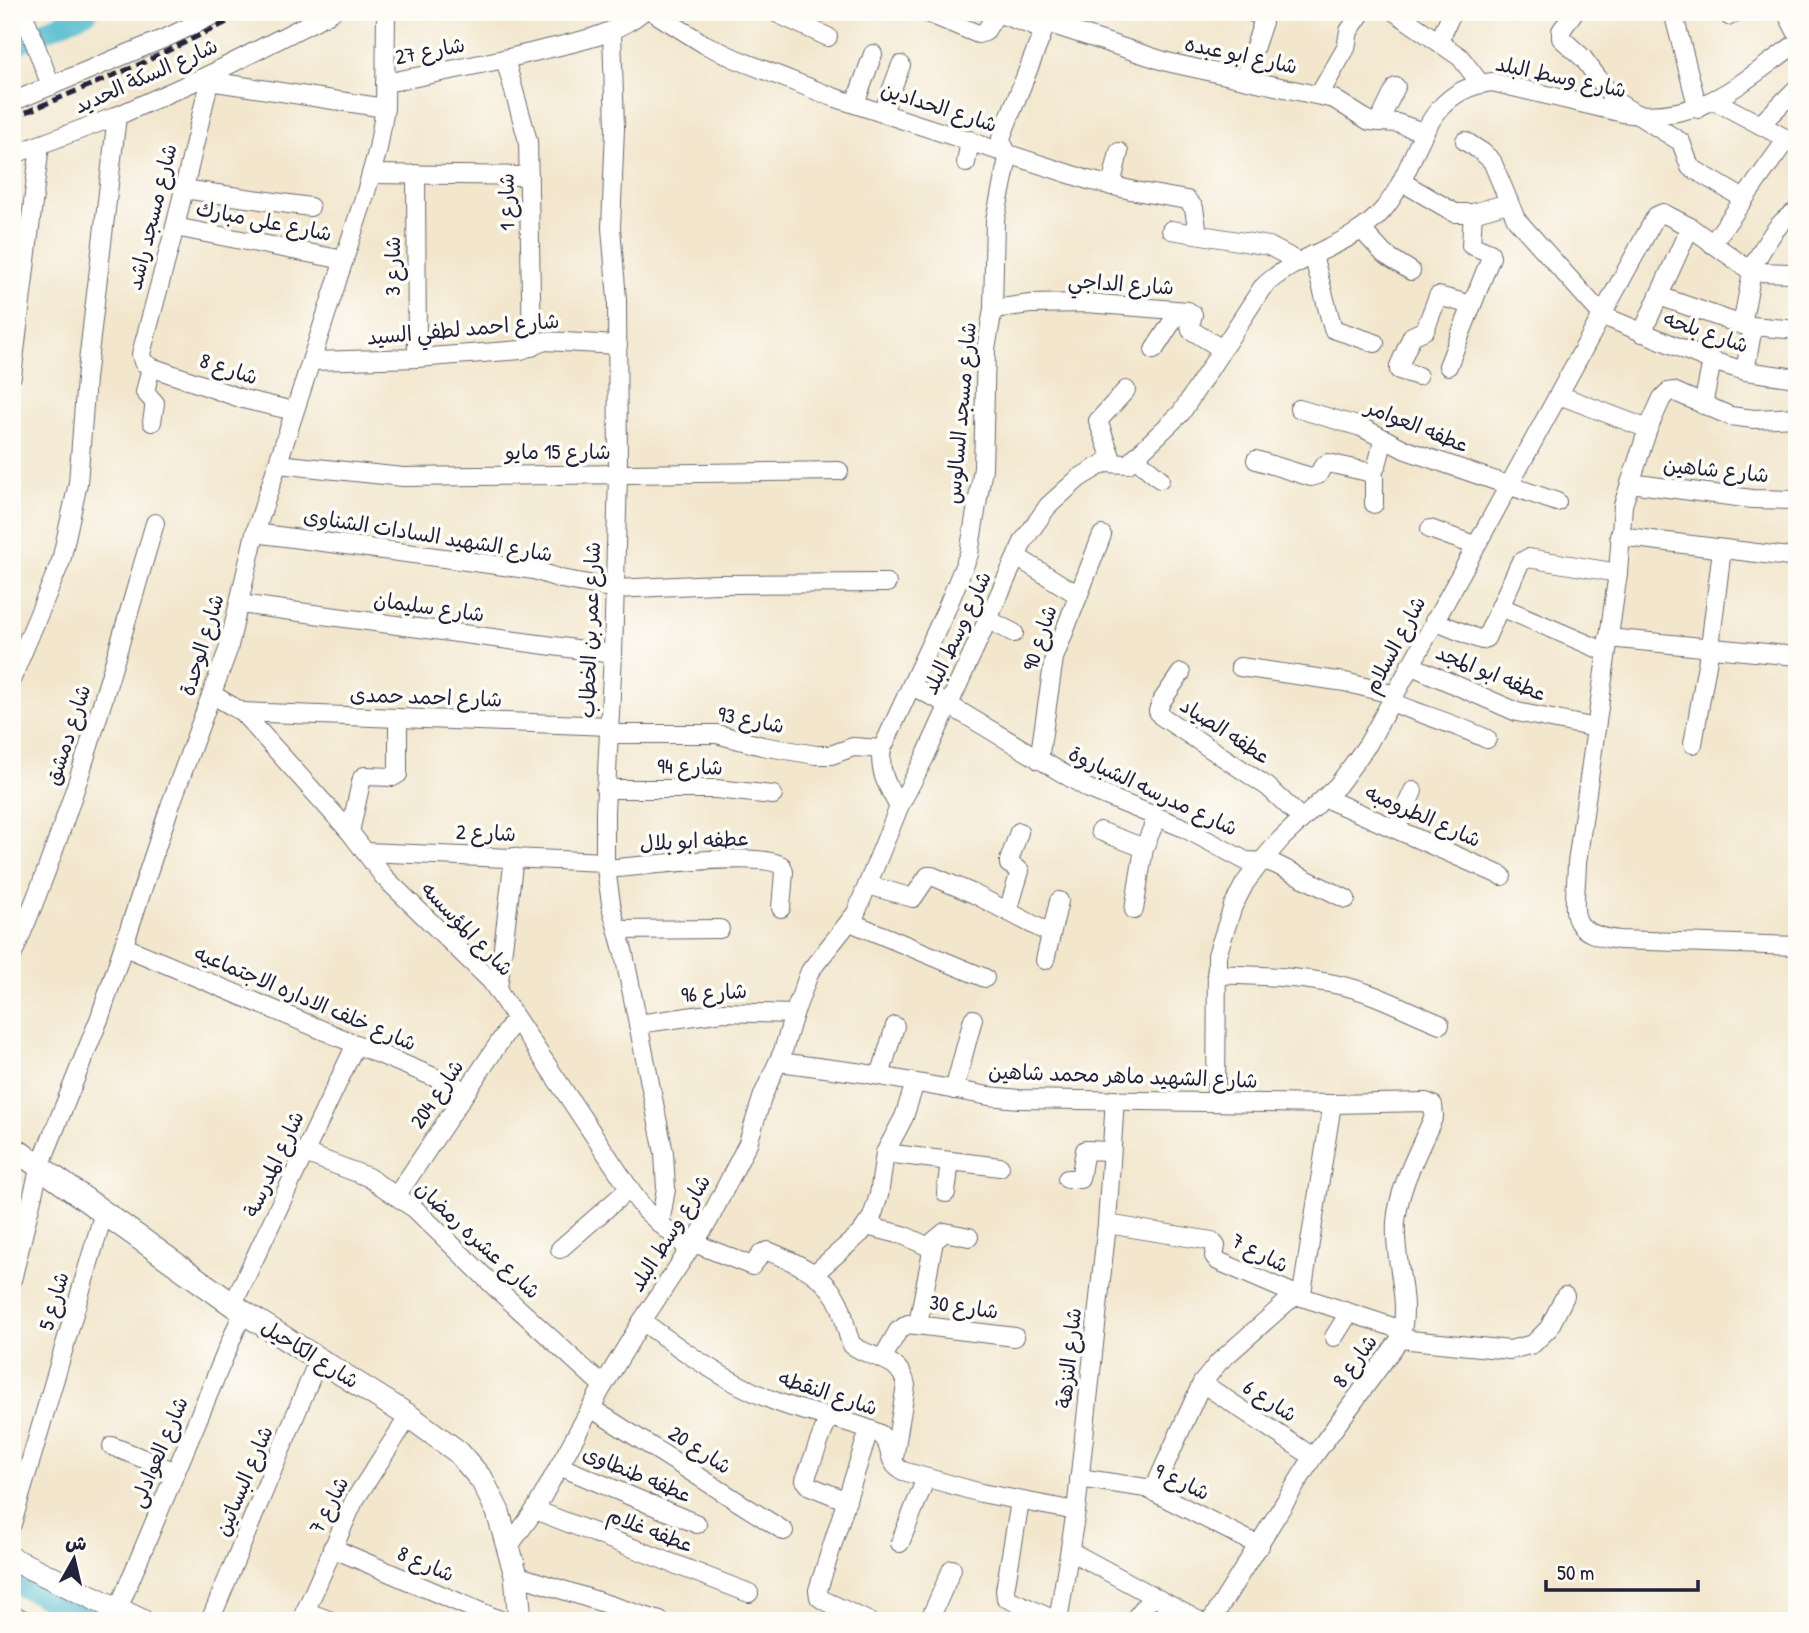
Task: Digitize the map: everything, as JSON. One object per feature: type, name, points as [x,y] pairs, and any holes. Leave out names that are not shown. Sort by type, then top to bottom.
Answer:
[{"type":"street","points":[[23,12],[51,86]]},
{"type":"street","points":[[12,102],[220,12]]},
{"type":"street","name":"شارع السكة الحديد","points":[[12,155],[210,78],[331,12]]},
{"type":"street","name":"شارع الوحدة","points":[[12,1280],[40,1166],[125,947],[170,806],[228,650],[255,533],[371,174],[384,108],[386,12]]},
{"type":"street","name":"شارع 27","points":[[385,83],[505,59],[612,32],[642,12]]},
{"type":"street","name":"شارع الحدادين","points":[[653,12],[704,44],[762,71],[855,104],[1063,172],[1111,186],[1190,202],[1194,208],[1198,234]]},
{"type":"street","points":[[774,12],[828,37]]},
{"type":"street","name":"شارع ابو عبده","points":[[925,12],[980,35],[985,32],[997,13],[1047,22],[1167,62],[1319,94],[1342,102],[1360,117],[1397,123],[1423,132]]},
{"type":"street","points":[[1244,79],[1263,22],[1261,17],[1252,12]]},
{"type":"street","points":[[1319,94],[1346,47],[1349,31],[1362,12]]},
{"type":"street","points":[[1395,12],[1465,62],[1480,83]]},
{"type":"street","points":[[1438,43],[1452,12]]},
{"type":"street","points":[[1574,12],[1561,31],[1561,38],[1583,58],[1615,101],[1681,142],[1690,166],[1744,199]]},
{"type":"street","points":[[1673,12],[1698,108]]},
{"type":"street","points":[[1786,12],[1797,33]]},
{"type":"street","name":"شارع مسجد السالوس","points":[[882,749],[946,610],[971,544],[983,468],[986,349],[993,310],[995,220],[1008,152],[1001,138],[1047,22]]},
{"type":"street","name":"شارع عمر بن الخطاب","points":[[612,32],[615,141],[611,228],[618,345],[618,475],[616,589],[606,789],[606,865],[665,1162],[666,1189],[660,1224]]},
{"type":"street","name":"شارع وسط البلد","points":[[509,1546],[535,1510],[642,1321],[709,1220],[748,1143],[810,971],[850,922],[899,807],[1035,522],[1063,491],[1100,465],[1113,462],[1125,465],[1135,458],[1181,413],[1262,288],[1281,271],[1362,230],[1382,210],[1402,181],[1423,132],[1437,109],[1450,98],[1480,83],[1503,83],[1636,115],[1663,116],[1715,101],[1797,43]]},
{"type":"street","points":[[855,104],[873,54]]},
{"type":"street","name":"شارع 1","points":[[505,59],[528,141],[532,347]]},
{"type":"street","points":[[883,112],[901,65]]},
{"type":"street","points":[[210,78],[384,108]]},
{"type":"street","name":"شارع مسجد راشد","points":[[151,367],[143,362],[142,345],[175,227],[210,78]]},
{"type":"street","points":[[1378,122],[1396,87]]},
{"type":"street","points":[[1760,125],[1797,88]]},
{"type":"street","points":[[1712,244],[1792,140],[1715,101]]},
{"type":"street","points":[[12,678],[61,561],[76,494],[86,380],[117,116]]},
{"type":"street","points":[[966,163],[970,140]]},
{"type":"street","points":[[1465,141],[1492,161],[1516,219],[1603,316]]},
{"type":"street","points":[[12,376],[40,145]]},
{"type":"street","points":[[1111,186],[1119,152]]},
{"type":"street","points":[[371,174],[528,176]]},
{"type":"street","name":"شارع 3","points":[[416,174],[417,358]]},
{"type":"street","points":[[1402,181],[1449,211],[1461,214],[1508,203]]},
{"type":"street","points":[[183,189],[310,207]]},
{"type":"street","points":[[1745,370],[1751,271],[1785,218],[1797,211]]},
{"type":"street","points":[[1448,366],[1491,257],[1490,253],[1471,245],[1473,213]]},
{"type":"street","name":"شارع السلام","points":[[1216,1102],[1217,955],[1223,930],[1245,883],[1261,862],[1325,798],[1357,761],[1656,216],[1663,213],[1690,228]]},
{"type":"street","name":"شارع على مبارك","points":[[175,227],[344,260]]},
{"type":"street","points":[[1642,333],[1690,228],[1751,271],[1797,273]]},
{"type":"street","points":[[1171,230],[1269,246],[1306,258],[1333,329],[1375,343]]},
{"type":"street","points":[[1362,230],[1384,254],[1410,271]]},
{"type":"street","points":[[1418,376],[1401,371],[1399,366],[1412,336],[1425,330],[1438,296],[1472,305]]},
{"type":"street","points":[[1659,296],[1747,326],[1797,330]]},
{"type":"street","name":"شارع الداجي","points":[[993,310],[1039,304],[1087,303],[1191,312],[1191,330],[1222,349]]},
{"type":"street","points":[[1154,350],[1179,311]]},
{"type":"street","name":"شارع بلحه","points":[[1603,316],[1712,361],[1745,370],[1797,378]]},
{"type":"street","name":"شارع احمد لطفي السيد","points":[[312,361],[417,358],[521,350],[540,341],[618,345]]},
{"type":"street","points":[[1703,405],[1712,361]]},
{"type":"street","points":[[151,367],[145,392],[155,403],[152,422]]},
{"type":"street","name":"شارع 8","points":[[151,367],[243,399],[294,411]]},
{"type":"street","points":[[1113,462],[1098,423],[1126,390]]},
{"type":"street","points":[[1797,417],[1740,418],[1720,413],[1677,393],[1668,392],[1662,398],[1648,429],[1623,505],[1618,573],[1577,863],[1577,921],[1585,932],[1597,937],[1797,946]]},
{"type":"street","points":[[1559,395],[1648,429]]},
{"type":"street","name":"عطفه العوامر","points":[[1299,409],[1362,427],[1405,450],[1557,502]]},
{"type":"street","points":[[1374,504],[1375,481],[1372,474],[1384,439]]},
{"type":"street","points":[[1135,458],[1160,479]]},
{"type":"street","points":[[1256,460],[1311,477],[1318,475],[1322,466],[1328,463],[1372,474]]},
{"type":"street","name":"شارع 15 مايو","points":[[278,464],[403,477],[838,471]]},
{"type":"street","name":"شارع شاهين","points":[[1630,483],[1752,499],[1797,500]]},
{"type":"street","name":"شارع دمشق","points":[[12,956],[60,834],[116,660],[155,523]]},
{"type":"street","points":[[1430,529],[1474,545]]},
{"type":"street","name":"شارع الشهيد السادات الشناوى","points":[[255,533],[534,570],[561,579],[616,589],[716,584],[887,583]]},
{"type":"street","name":"شارع 90","points":[[1040,760],[1050,672],[1102,534]]},
{"type":"street","points":[[1619,536],[1797,558]]},
{"type":"street","points":[[1693,744],[1710,646],[1722,549]]},
{"type":"street","points":[[1017,557],[1078,594]]},
{"type":"street","points":[[1434,621],[1482,640],[1489,634],[1520,563],[1528,558],[1618,573]]},
{"type":"street","name":"شارع سليمان","points":[[240,604],[613,654]]},
{"type":"street","points":[[1501,607],[1607,645],[1710,646],[1797,656]]},
{"type":"street","points":[[989,620],[1014,633]]},
{"type":"street","name":"عطفه ابو المجد","points":[[1410,666],[1517,712],[1596,728]]},
{"type":"street","points":[[1240,667],[1345,682],[1393,698],[1423,715],[1452,723],[1487,739]]},
{"type":"street","name":"عطفه الصياد","points":[[1181,673],[1161,702],[1158,711],[1161,716],[1268,787],[1302,819]]},
{"type":"street","name":"شارع مدرسه الشباروة","points":[[912,686],[949,705],[1088,789],[1184,828],[1246,861],[1277,865],[1346,899]]},
{"type":"street","name":"شارع المؤسسه","points":[[213,695],[242,712],[350,832],[384,877],[498,989],[515,1019],[645,1210],[692,1246],[752,1266],[762,1253],[768,1251],[815,1273]]},
{"type":"street","name":"شارع احمد حمدى","points":[[242,712],[609,730]]},
{"type":"street","points":[[350,832],[362,778],[393,778],[398,774],[398,719]]},
{"type":"street","name":"شارع 93","points":[[609,730],[717,734],[762,746],[816,755],[831,755],[853,747],[882,749]]},
{"type":"street","points":[[882,749],[880,762],[883,778],[899,807]]},
{"type":"street","name":"شارع 94","points":[[606,789],[706,788],[773,795]]},
{"type":"street","points":[[1396,829],[1413,790]]},
{"type":"street","name":"شارع الطرومبه","points":[[1325,798],[1502,876]]},
{"type":"street","points":[[1134,910],[1144,848],[1157,817]]},
{"type":"street","points":[[1100,831],[1144,848]]},
{"type":"street","points":[[1008,911],[1020,872],[1009,864],[1019,832]]},
{"type":"street","name":"شارع 2","points":[[365,852],[514,857],[606,865]]},
{"type":"street","points":[[498,989],[514,857]]},
{"type":"street","name":"عطفه ابو بلال","points":[[606,865],[711,859],[773,862],[782,866],[784,872],[781,908]]},
{"type":"street","points":[[868,885],[913,898],[928,876],[932,876],[1051,934]]},
{"type":"street","points":[[1045,960],[1059,901]]},
{"type":"street","points":[[850,922],[985,978]]},
{"type":"street","points":[[618,930],[720,929]]},
{"type":"street","name":"شارع خلف الاداره الاجتماعيه","points":[[125,947],[467,1091]]},
{"type":"street","points":[[1216,974],[1342,985],[1440,1024]]},
{"type":"street","name":"شارع 96","points":[[638,1024],[723,1012],[793,1014]]},
{"type":"street","name":"شارع 204","points":[[397,1195],[515,1019]]},
{"type":"street","points":[[954,1090],[973,1019]]},
{"type":"street","points":[[880,1076],[895,1026]]},
{"type":"street","name":"شارع المدرسة","points":[[238,1308],[356,1044]]},
{"type":"street","name":"شارع الشهيد ماهر محمد شاهين","points":[[779,1062],[1019,1099],[1332,1104],[1426,1102]]},
{"type":"street","points":[[915,1083],[904,1117],[886,1153],[876,1206],[866,1226],[815,1273],[838,1300],[852,1345],[897,1366],[902,1372],[906,1385],[893,1465],[926,1478],[1020,1502],[1076,1511]]},
{"type":"street","name":"شارع النزهة","points":[[1057,1621],[1076,1511],[1107,1224],[1115,1100]]},
{"type":"street","name":"شارع 8","points":[[1211,1621],[1313,1457],[1401,1335],[1404,1304],[1402,1275],[1396,1250],[1396,1221],[1402,1190],[1434,1116],[1433,1105],[1426,1102]]},
{"type":"street","points":[[1153,1491],[1202,1383],[1229,1354],[1304,1288],[1332,1104]]},
{"type":"street","name":"شارع الكاحيل","points":[[12,1147],[238,1308],[409,1416],[458,1452],[476,1473],[498,1512],[516,1575],[520,1621]]},
{"type":"street","points":[[1066,1179],[1080,1179],[1085,1150],[1111,1152]]},
{"type":"street","name":"شارع عشره رمضان","points":[[305,1153],[368,1177],[397,1195],[603,1386]]},
{"type":"street","points":[[886,1153],[1000,1167]]},
{"type":"street","points":[[946,1193],[950,1161]]},
{"type":"street","points":[[560,1249],[629,1188]]},
{"type":"street","name":"شارع 5","points":[[12,1524],[104,1212]]},
{"type":"street","name":"شارع 7","points":[[1107,1224],[1212,1241],[1216,1246],[1214,1256],[1218,1261],[1298,1296],[1349,1313],[1401,1335],[1510,1350],[1533,1344],[1549,1328],[1564,1296]]},
{"type":"street","points":[[866,1226],[903,1235],[931,1248]]},
{"type":"street","points":[[918,1324],[931,1248],[939,1235],[945,1232],[952,1231],[969,1237]]},
{"type":"street","name":"شارع العوادلى","points":[[118,1609],[176,1472],[238,1308]]},
{"type":"street","points":[[1334,1337],[1349,1313]]},
{"type":"street","name":"شارع النقطه","points":[[642,1321],[707,1367],[739,1385],[772,1400],[869,1430],[886,1439],[893,1465]]},
{"type":"street","name":"شارع 30","points":[[882,1359],[898,1331],[908,1324],[1015,1337]]},
{"type":"street","name":"شارع البساتين","points":[[210,1621],[319,1358]]},
{"type":"street","name":"شارع 6","points":[[1202,1383],[1313,1457]]},
{"type":"street","name":"شارع 20","points":[[591,1408],[784,1531]]},
{"type":"street","name":"شارع 7","points":[[303,1616],[354,1501],[409,1416]]},
{"type":"street","points":[[828,1418],[805,1480],[810,1486],[847,1501]]},
{"type":"street","points":[[868,1621],[819,1597],[820,1584],[869,1430]]},
{"type":"street","points":[[112,1446],[176,1472]]},
{"type":"street","name":"عطفه طنطاوى","points":[[559,1466],[697,1524]]},
{"type":"street","points":[[900,1543],[926,1478]]},
{"type":"street","name":"شارع 9","points":[[1079,1478],[1138,1486],[1153,1491],[1260,1546]]},
{"type":"street","points":[[1020,1502],[1005,1590],[1006,1598],[1057,1621]]},
{"type":"street","name":"عطفه غلام","points":[[535,1510],[749,1593]]},
{"type":"street","name":"شارع 8","points":[[332,1548],[502,1621]]},
{"type":"street","points":[[1070,1551],[1199,1621]]},
{"type":"street","points":[[12,1559],[142,1621]]},
{"type":"street","points":[[929,1621],[951,1569]]},
{"type":"street","points":[[516,1575],[660,1621]]},
{"type":"street","points":[[1133,1621],[1153,1596]]},
{"type":"street","points":[[303,1616],[331,1621]]},
{"type":"street","points":[[12,1617],[20,1621]]},
{"type":"waterway","points":[[12,46],[88,12]]},
{"type":"waterway","points":[[12,1582],[95,1621]]},
{"type":"railway","points":[[12,118],[136,66],[248,12]]}]
